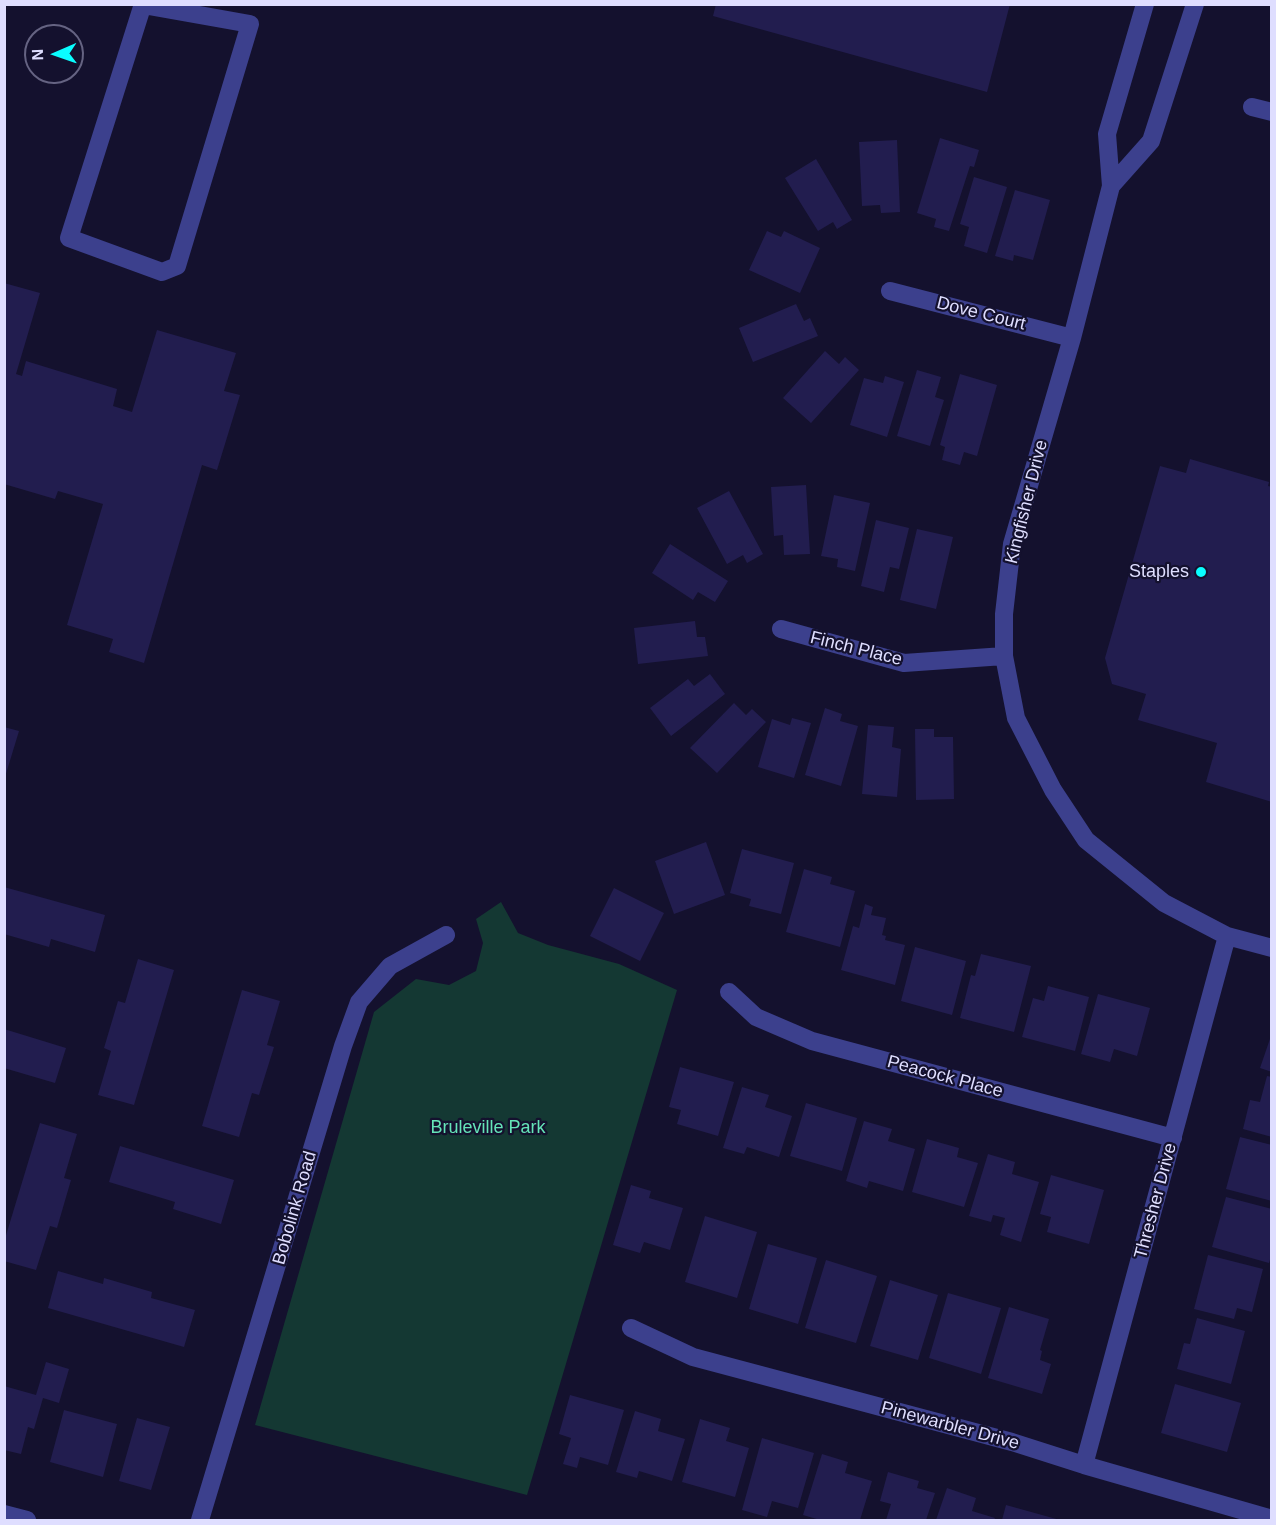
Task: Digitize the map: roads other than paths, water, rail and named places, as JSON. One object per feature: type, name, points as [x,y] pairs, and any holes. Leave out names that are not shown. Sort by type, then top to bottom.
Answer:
[{"type":"street","name":"Kingfisher Drive","points":[[1144,4],[1107,134],[1111,186],[1072,338],[1012,544],[1004,614],[1004,656],[1016,718],[1053,790],[1086,840],[1164,903],[1227,936],[1272,948]]},
{"type":"street","name":"Kingfisher Drive","points":[[1111,186],[1150,141],[1195,4]]},
{"type":"street","points":[[143,5],[250,24],[177,266],[162,272],[69,238],[143,5]]},
{"type":"street","points":[[1252,106],[1272,112]]},
{"type":"street","name":"Dove Court","points":[[890,291],[1072,338]]},
{"type":"street","name":"Finch Place","points":[[781,629],[904,663],[1004,656]]},
{"type":"street","name":"Bobolink Road","points":[[200,1521],[343,1046],[359,1002],[390,966],[446,935]]},
{"type":"street","name":"Thresher Drive","points":[[1083,1465],[1227,936]]},
{"type":"street","name":"Peacock Place","points":[[729,992],[756,1017],[812,1041],[1173,1138]]},
{"type":"street","name":"Pinewarbler Drive","points":[[631,1328],[693,1357],[1012,1442],[1083,1465],[1272,1519]]},
{"type":"street","points":[[4,1514],[27,1521]]},
{"type":"place","name":"Staples","points":[[1201,572]]},
{"type":"park label","name":"Bruleville Park","points":[[488,1128]]}]
